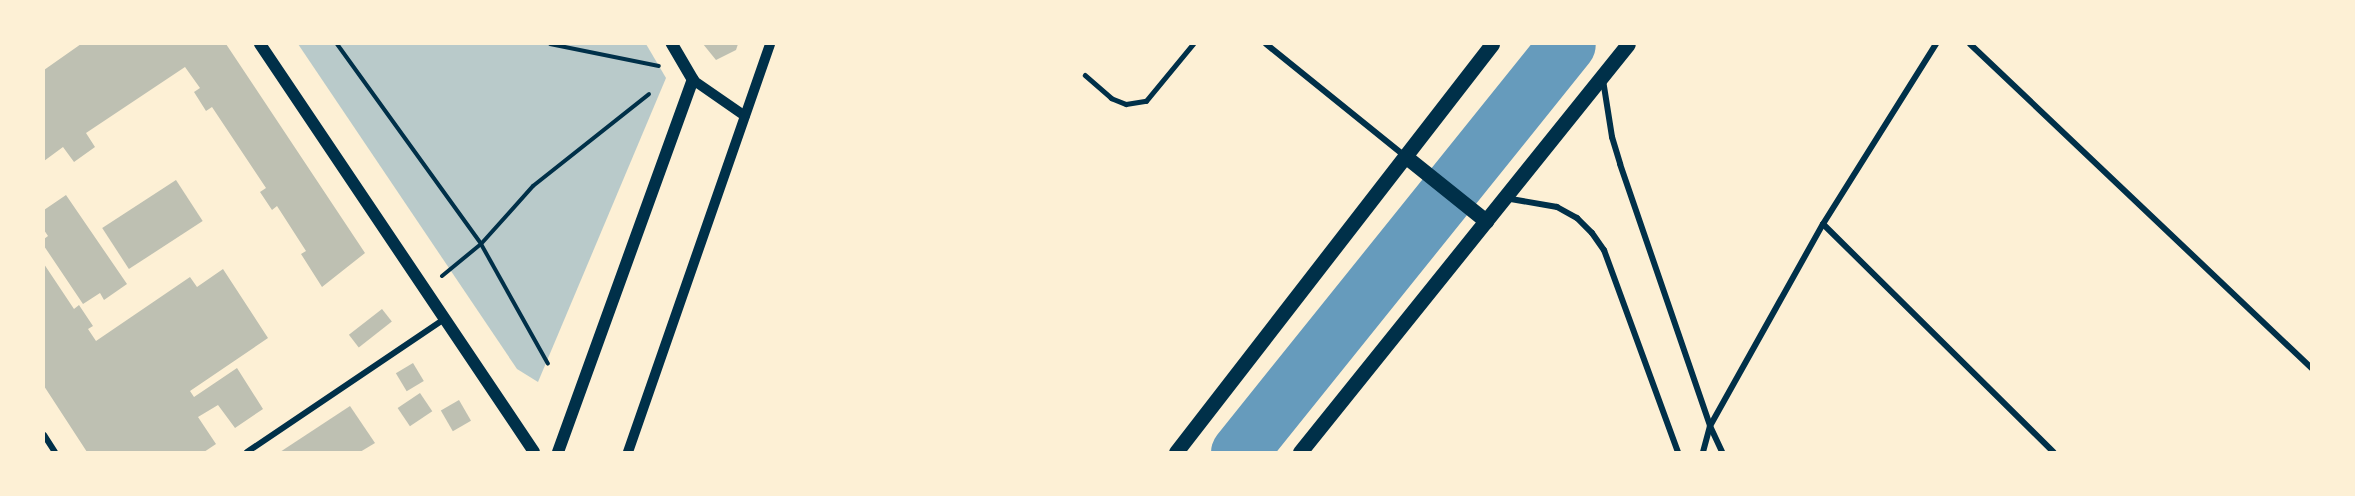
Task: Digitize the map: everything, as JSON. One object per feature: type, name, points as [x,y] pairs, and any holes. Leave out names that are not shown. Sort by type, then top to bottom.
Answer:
[{"type":"main road","points":[[260,44],[534,453]]},
{"type":"main road","points":[[558,453],[693,80],[672,44]]},
{"type":"main road","points":[[1176,453],[1492,44]]},
{"type":"main road","points":[[1300,453],[1628,44]]},
{"type":"main road","points":[[1406,156],[1486,221]]},
{"type":"street","points":[[628,453],[770,44]]},
{"type":"street","points":[[1266,44],[1406,156]]},
{"type":"street","points":[[1703,453],[1710,426],[1823,224],[1936,44]]},
{"type":"street","points":[[1970,44],[2312,369]]},
{"type":"street","points":[[1603,75],[1612,137],[1620,164],[1710,426],[1722,453]]},
{"type":"street","points":[[693,80],[745,116]]},
{"type":"street","points":[[1505,198],[1557,207],[1577,218],[1592,232],[1604,250],[1678,453]]},
{"type":"street","points":[[1823,224],[2053,453]]},
{"type":"street","points":[[247,453],[445,319]]},
{"type":"street","points":[[44,435],[56,453]]},
{"type":"lane","points":[[1085,75],[1111,98],[1126,104],[1146,101],[1193,44]]},
{"type":"path","points":[[337,44],[481,244],[548,364]]},
{"type":"path","points":[[550,44],[666,67],[683,63]]},
{"type":"path","points":[[425,290],[481,244],[533,186],[649,94]]},
{"type":"shaded area","points":[[298,44],[646,44],[666,78],[538,382],[517,369]]},
{"type":"building","points":[[81,44],[226,44],[365,253],[322,287],[301,254],[306,251],[277,206],[272,210],[260,192],[266,188],[212,107],[206,111],[194,92],[200,88],[185,67],[86,133],[95,147],[74,162],[63,147],[44,161],[44,70]]},
{"type":"building","points":[[703,44],[738,44],[736,50],[716,60]]},
{"type":"building","points":[[176,180],[203,221],[129,269],[102,228]]},
{"type":"building","points":[[66,195],[127,284],[104,300],[100,293],[83,304],[44,246],[44,239],[48,236],[44,230],[44,210]]},
{"type":"building","points":[[44,264],[74,309],[79,305],[93,326],[88,329],[96,341],[190,277],[197,287],[223,269],[268,338],[190,391],[194,397],[237,368],[263,409],[235,428],[218,405],[198,417],[216,444],[204,452],[87,452],[44,386]]},
{"type":"building","points":[[382,309],[392,322],[359,347],[349,335]]},
{"type":"building","points":[[413,363],[424,381],[407,391],[396,373]]},
{"type":"building","points":[[420,393],[432,411],[410,426],[398,408]]},
{"type":"building","points":[[459,400],[471,421],[453,431],[441,411]]},
{"type":"building","points":[[350,406],[375,443],[360,452],[280,452]]},
{"type":"waterway","points":[[1239,452],[1567,44]]}]
